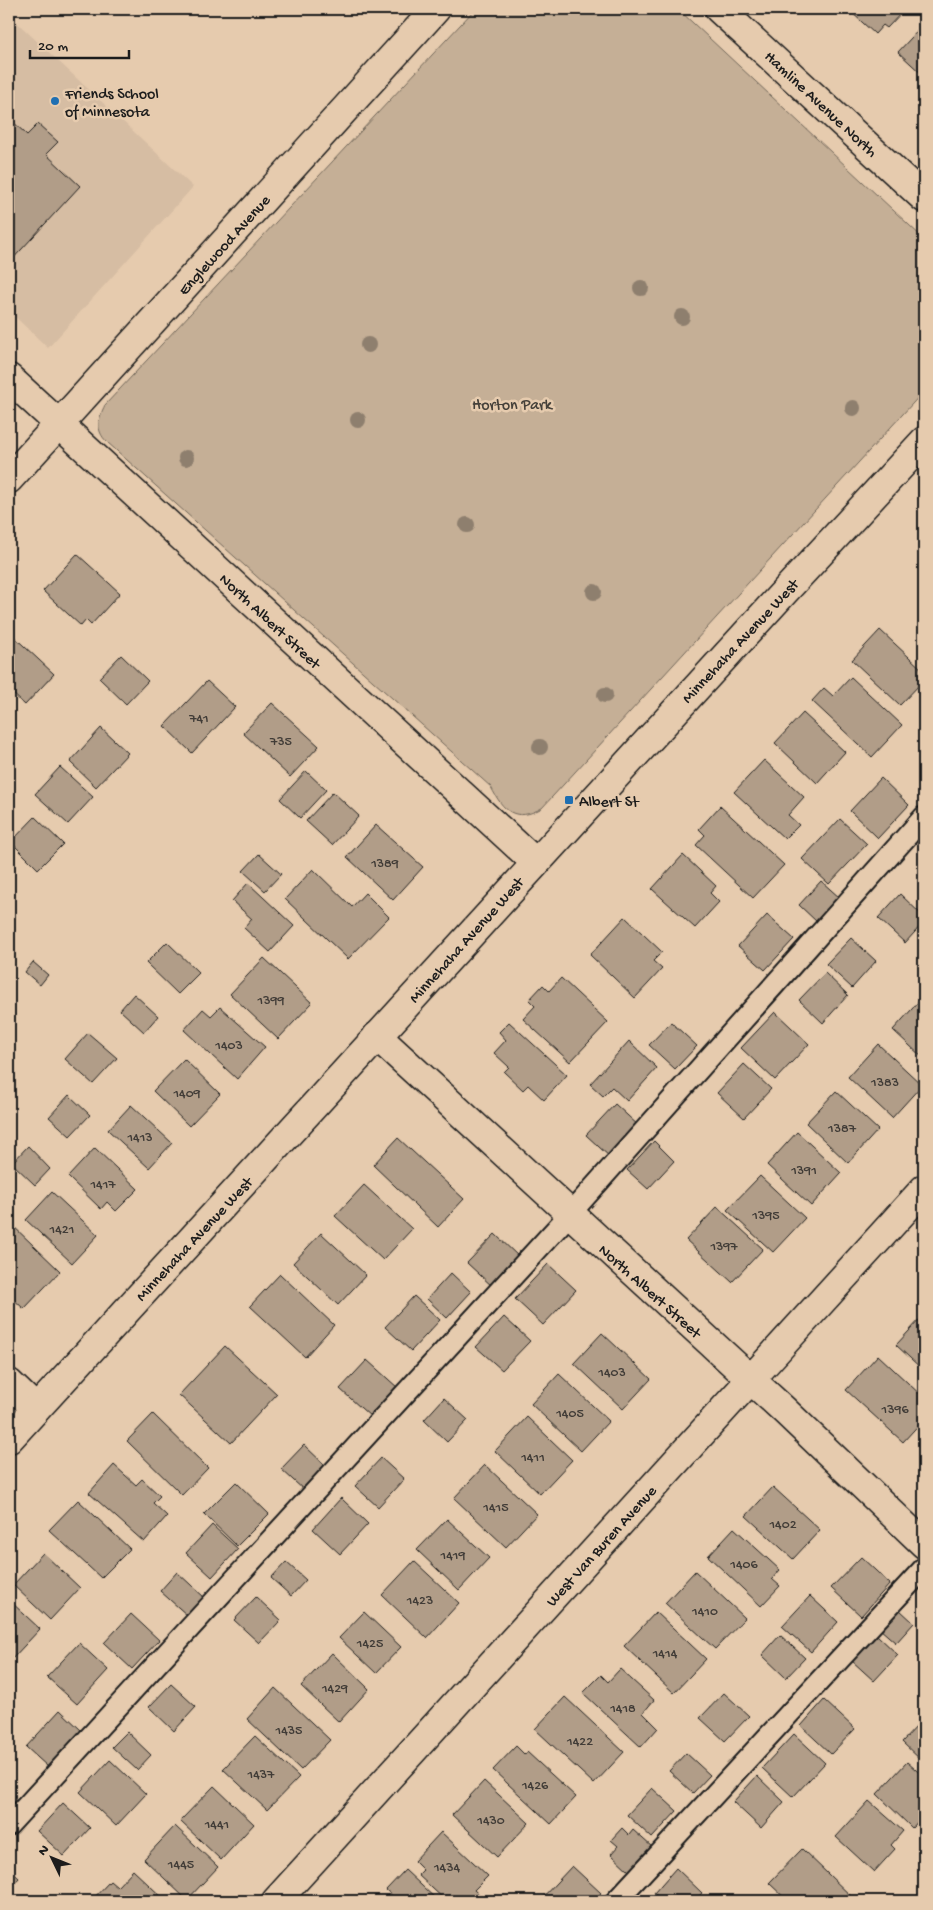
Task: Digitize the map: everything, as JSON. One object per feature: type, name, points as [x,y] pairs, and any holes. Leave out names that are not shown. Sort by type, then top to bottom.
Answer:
[{"type":"street","name":"Englewood Avenue","points":[[9,479],[436,9]]},
{"type":"street","name":"Hamline Avenue North","points":[[719,9],[924,198]]},
{"type":"street","name":"North Albert Street","points":[[9,378],[534,861]]},
{"type":"street","name":"Minnehaha Avenue West","points":[[9,1439],[534,861],[924,441]]},
{"type":"street","name":"North Albert Street","points":[[377,1036],[750,1380],[924,1544]]},
{"type":"street","name":"West Van Buren Avenue","points":[[276,1901],[924,1190]]},
{"type":"street","points":[[9,1383],[36,1409]]},
{"type":"lane","points":[[9,1825],[569,1215],[924,818]]},
{"type":"lane","points":[[616,1901],[924,1568]]},
{"type":"shaded area","name":"Friends School of Minnesota","points":[[9,15],[193,187],[48,348],[9,311]]},
{"type":"green space","name":"Horton Park","points":[[475,9],[678,9],[924,239],[924,391],[542,808],[524,814],[517,814],[505,808],[491,787],[107,442],[99,429],[105,405]]},
{"type":"building","points":[[852,9],[905,9],[887,28],[883,25],[875,34],[850,11]]},
{"type":"building","points":[[924,24],[924,76],[898,52]]},
{"type":"building","points":[[9,118],[27,135],[38,124],[58,142],[46,154],[80,186],[9,263]]},
{"type":"building","points":[[77,554],[120,593],[91,625],[86,620],[81,626],[43,591]]},
{"type":"building","points":[[880,630],[924,671],[924,680],[900,705],[852,660]]},
{"type":"building","points":[[9,632],[54,674],[25,705],[9,690]]},
{"type":"building","points":[[121,655],[148,681],[126,704],[99,678]]},
{"type":"building","points":[[851,677],[902,725],[872,757],[812,701],[824,688],[833,696]]},
{"type":"building","points":[[207,681],[235,707],[192,753],[164,726]]},
{"type":"building","points":[[272,703],[319,746],[290,777],[243,733]]},
{"type":"building","points":[[803,713],[845,752],[817,783],[775,743]]},
{"type":"building","points":[[101,728],[128,753],[96,787],[70,762]]},
{"type":"building","points":[[764,760],[804,797],[788,815],[799,825],[785,839],[734,792]]},
{"type":"building","points":[[60,767],[93,797],[68,824],[35,794]]},
{"type":"building","points":[[306,771],[326,790],[300,818],[280,799]]},
{"type":"building","points":[[881,778],[909,805],[878,838],[850,811]]},
{"type":"building","points":[[333,792],[359,816],[332,845],[306,821]]},
{"type":"building","points":[[720,806],[784,865],[753,898],[696,845],[705,835],[699,829]]},
{"type":"building","points":[[35,817],[63,844],[38,869],[11,842]]},
{"type":"building","points":[[840,819],[867,844],[829,884],[802,859]]},
{"type":"building","points":[[376,825],[423,867],[393,900],[347,857]]},
{"type":"building","points":[[259,854],[281,874],[265,891],[243,871]]},
{"type":"building","points":[[683,855],[716,886],[710,893],[719,902],[695,928],[652,889]]},
{"type":"building","points":[[313,869],[352,907],[365,893],[389,917],[348,959],[285,899]]},
{"type":"building","points":[[821,881],[840,898],[818,923],[799,905]]},
{"type":"building","points":[[248,883],[294,926],[270,952],[244,928],[252,919],[232,901]]},
{"type":"building","points":[[900,894],[924,917],[924,922],[905,943],[878,918]]},
{"type":"building","points":[[767,915],[794,939],[765,970],[738,946]]},
{"type":"building","points":[[625,917],[662,952],[653,961],[662,969],[635,998],[590,955]]},
{"type":"building","points":[[851,938],[876,961],[852,988],[826,964]]},
{"type":"building","points":[[167,942],[199,973],[178,994],[146,963]]},
{"type":"building","points":[[264,958],[312,1003],[278,1039],[230,994]]},
{"type":"building","points":[[33,962],[48,975],[40,985],[25,972]]},
{"type":"building","points":[[825,973],[848,995],[823,1023],[799,1000]]},
{"type":"building","points":[[561,978],[608,1022],[570,1062],[523,1019],[535,1006],[529,1000],[543,985],[549,991]]},
{"type":"building","points":[[134,994],[158,1016],[144,1032],[120,1010]]},
{"type":"building","points":[[921,999],[924,1002],[924,1059],[893,1030]]},
{"type":"building","points":[[220,1007],[265,1047],[237,1079],[184,1030],[203,1009],[211,1016]]},
{"type":"building","points":[[775,1012],[809,1044],[775,1080],[741,1048]]},
{"type":"building","points":[[509,1022],[567,1075],[544,1100],[528,1085],[523,1090],[504,1072],[509,1067],[494,1053],[506,1040],[499,1032]]},
{"type":"building","points":[[671,1022],[697,1046],[675,1069],[649,1045]]},
{"type":"building","points":[[88,1033],[117,1058],[93,1084],[65,1059]]},
{"type":"building","points":[[629,1041],[657,1068],[627,1101],[612,1087],[603,1096],[590,1084]]},
{"type":"building","points":[[878,1044],[922,1085],[892,1118],[848,1077]]},
{"type":"building","points":[[184,1059],[220,1094],[189,1126],[153,1091]]},
{"type":"building","points":[[744,1064],[771,1089],[744,1118],[717,1093]]},
{"type":"building","points":[[836,1091],[878,1130],[848,1163],[806,1123]]},
{"type":"building","points":[[69,1095],[90,1115],[70,1136],[49,1117]]},
{"type":"building","points":[[615,1104],[640,1127],[611,1158],[586,1135]]},
{"type":"building","points":[[131,1105],[172,1143],[149,1168],[108,1130]]},
{"type":"building","points":[[797,1132],[841,1173],[811,1206],[767,1165]]},
{"type":"building","points":[[398,1138],[464,1199],[438,1227],[373,1165]]},
{"type":"building","points":[[654,1141],[674,1161],[648,1189],[627,1170]]},
{"type":"building","points":[[28,1146],[50,1169],[35,1185],[12,1163]]},
{"type":"building","points":[[95,1148],[138,1189],[116,1211],[107,1202],[101,1209],[68,1177]]},
{"type":"building","points":[[760,1176],[805,1218],[773,1252],[727,1210]]},
{"type":"building","points":[[364,1185],[412,1229],[383,1260],[335,1216]]},
{"type":"building","points":[[52,1192],[98,1235],[72,1263],[26,1220]]},
{"type":"building","points":[[717,1207],[763,1249],[732,1282],[686,1240]]},
{"type":"building","points":[[9,1222],[60,1271],[24,1309],[9,1295]]},
{"type":"building","points":[[321,1233],[366,1275],[338,1305],[293,1263]]},
{"type":"building","points":[[495,1234],[520,1258],[493,1287],[467,1263]]},
{"type":"building","points":[[548,1264],[576,1290],[543,1325],[515,1299]]},
{"type":"building","points":[[451,1273],[471,1292],[447,1318],[427,1299]]},
{"type":"building","points":[[280,1274],[334,1325],[305,1357],[250,1306]]},
{"type":"building","points":[[414,1296],[440,1320],[411,1351],[385,1327]]},
{"type":"building","points":[[504,1317],[530,1341],[502,1370],[476,1347]]},
{"type":"building","points":[[922,1317],[924,1319],[924,1371],[896,1345]]},
{"type":"building","points":[[602,1333],[651,1379],[623,1409],[574,1363]]},
{"type":"building","points":[[225,1346],[277,1394],[231,1443],[179,1395]]},
{"type":"building","points":[[878,1355],[924,1398],[924,1419],[903,1442],[846,1390]]},
{"type":"building","points":[[367,1360],[398,1388],[371,1417],[340,1389]]},
{"type":"building","points":[[559,1374],[609,1421],[581,1451],[531,1404]]},
{"type":"building","points":[[444,1398],[468,1420],[447,1442],[424,1420]]},
{"type":"building","points":[[153,1414],[208,1468],[182,1495],[127,1441]]},
{"type":"building","points":[[527,1417],[572,1460],[540,1494],[495,1451]]},
{"type":"building","points":[[304,1445],[327,1467],[305,1491],[281,1469]]},
{"type":"building","points":[[381,1458],[404,1479],[378,1507],[355,1486]]},
{"type":"building","points":[[114,1465],[136,1485],[142,1479],[160,1496],[153,1503],[167,1516],[144,1542],[89,1493]]},
{"type":"building","points":[[485,1465],[537,1514],[506,1547],[454,1498]]},
{"type":"building","points":[[236,1482],[269,1514],[237,1546],[204,1514]]},
{"type":"building","points":[[773,1487],[820,1530],[793,1559],[746,1516]]},
{"type":"building","points":[[341,1498],[368,1524],[340,1554],[313,1529]]},
{"type":"building","points":[[78,1500],[130,1549],[101,1578],[49,1530]]},
{"type":"building","points":[[447,1519],[489,1558],[459,1590],[417,1550]]},
{"type":"building","points":[[212,1525],[238,1549],[212,1577],[186,1553]]},
{"type":"building","points":[[734,1528],[780,1570],[772,1579],[780,1586],[761,1606],[708,1556]]},
{"type":"building","points":[[43,1553],[80,1588],[50,1620],[13,1585]]},
{"type":"building","points":[[861,1557],[890,1584],[861,1616],[831,1588]]},
{"type":"building","points":[[414,1561],[459,1603],[427,1638],[382,1595]]},
{"type":"building","points":[[286,1562],[306,1580],[291,1596],[271,1578]]},
{"type":"building","points":[[695,1571],[745,1618],[715,1649],[665,1603]]},
{"type":"building","points":[[177,1572],[205,1598],[188,1616],[160,1591]]},
{"type":"building","points":[[810,1596],[838,1622],[811,1652],[782,1626]]},
{"type":"building","points":[[256,1597],[281,1620],[259,1643],[234,1620]]},
{"type":"building","points":[[9,1600],[40,1629],[11,1660],[9,1658]]},
{"type":"building","points":[[899,1609],[914,1623],[896,1643],[880,1629]]},
{"type":"building","points":[[364,1612],[401,1647],[376,1673],[339,1638]]},
{"type":"building","points":[[656,1612],[706,1659],[674,1693],[624,1646]]},
{"type":"building","points":[[131,1614],[159,1640],[132,1669],[104,1643]]},
{"type":"building","points":[[876,1634],[898,1655],[874,1681],[851,1660]]},
{"type":"building","points":[[780,1635],[805,1658],[786,1678],[762,1655]]},
{"type":"building","points":[[79,1643],[108,1670],[77,1704],[47,1677]]},
{"type":"building","points":[[332,1653],[369,1689],[339,1722],[301,1686]]},
{"type":"building","points":[[620,1669],[654,1700],[643,1713],[658,1728],[641,1747],[583,1693],[601,1675],[608,1682]]},
{"type":"building","points":[[171,1684],[196,1707],[174,1731],[149,1707]]},
{"type":"building","points":[[275,1688],[330,1740],[301,1770],[247,1719]]},
{"type":"building","points":[[724,1693],[749,1716],[725,1741],[700,1718]]},
{"type":"building","points":[[565,1697],[624,1752],[594,1784],[535,1729]]},
{"type":"building","points":[[824,1700],[855,1729],[831,1754],[801,1726]]},
{"type":"building","points":[[60,1710],[82,1731],[48,1767],[26,1747]]},
{"type":"building","points":[[920,1723],[924,1727],[924,1763],[902,1742]]},
{"type":"building","points":[[127,1732],[151,1755],[137,1770],[112,1747]]},
{"type":"building","points":[[794,1734],[825,1763],[793,1797],[762,1768]]},
{"type":"building","points":[[255,1736],[299,1777],[267,1810],[223,1769]]},
{"type":"building","points":[[516,1746],[525,1755],[527,1752],[576,1797],[551,1824],[493,1770]]},
{"type":"building","points":[[686,1753],[710,1775],[693,1793],[669,1771]]},
{"type":"building","points":[[110,1760],[146,1794],[116,1826],[80,1792]]},
{"type":"building","points":[[907,1762],[924,1777],[924,1815],[912,1828],[877,1794]]},
{"type":"building","points":[[757,1776],[784,1802],[761,1828],[733,1802]]},
{"type":"building","points":[[484,1781],[529,1823],[497,1857],[452,1815]]},
{"type":"building","points":[[214,1786],[254,1824],[221,1860],[180,1821]]},
{"type":"building","points":[[652,1788],[677,1811],[652,1838],[627,1815]]},
{"type":"building","points":[[869,1801],[903,1831],[891,1845],[895,1849],[874,1872],[836,1837]]},
{"type":"building","points":[[63,1803],[90,1828],[64,1856],[37,1831]]},
{"type":"building","points":[[175,1826],[218,1867],[187,1900],[144,1859]]},
{"type":"building","points":[[622,1828],[629,1835],[633,1830],[652,1847],[630,1872],[611,1854],[618,1846],[611,1840]]},
{"type":"building","points":[[441,1832],[488,1876],[474,1890],[483,1898],[480,1901],[446,1901],[418,1875],[423,1870],[414,1861]]},
{"type":"building","points":[[802,1849],[855,1901],[788,1901],[769,1883]]},
{"type":"building","points":[[572,1866],[601,1893],[593,1901],[545,1901],[542,1898]]},
{"type":"building","points":[[676,1868],[702,1893],[694,1901],[663,1901],[654,1893]]},
{"type":"building","points":[[9,1869],[19,1878],[9,1889]]},
{"type":"building","points":[[133,1870],[166,1901],[91,1901],[110,1881],[117,1887]]},
{"type":"building","points":[[405,1870],[438,1901],[394,1901],[396,1899],[386,1890]]},
{"type":"place","name":"Friends School of Minnesota","points":[[55,101]]},
{"type":"place","name":"Albert St","points":[[569,800]]}]
